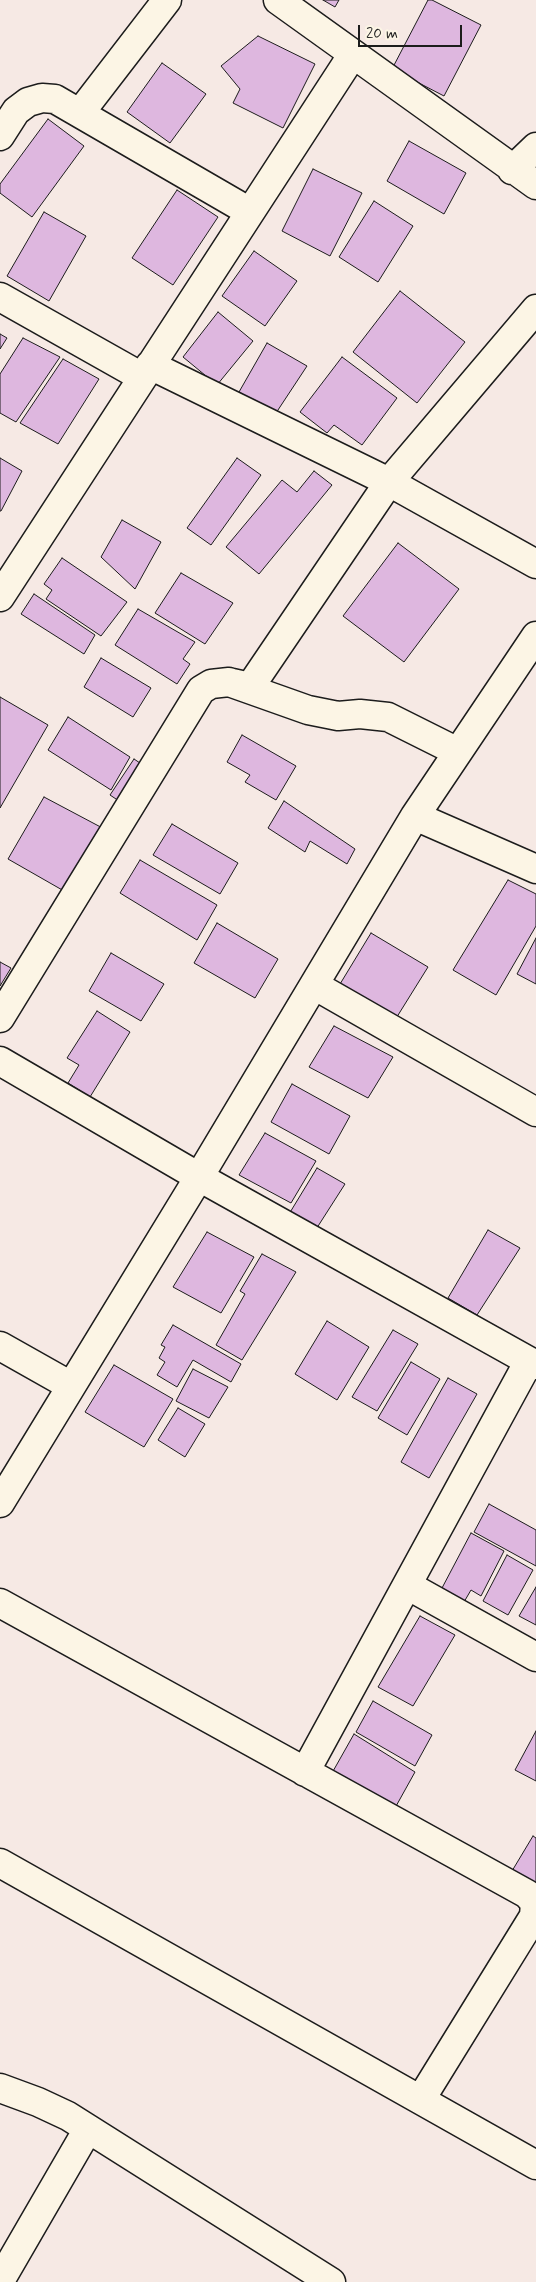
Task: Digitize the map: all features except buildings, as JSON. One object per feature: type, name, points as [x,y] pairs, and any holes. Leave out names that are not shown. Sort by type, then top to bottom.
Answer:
[{"type":"street","points":[[80,113],[167,0]]},
{"type":"street","points":[[278,0],[512,170],[536,185]]},
{"type":"street","points":[[0,597],[352,54]]},
{"type":"street","points":[[0,136],[16,112],[28,102],[42,98],[55,98],[250,212]]},
{"type":"street","points":[[512,170],[536,147]]},
{"type":"street","points":[[0,297],[146,371],[389,482],[536,564]]},
{"type":"street","points":[[0,1018],[201,690],[211,684],[229,682],[250,687],[389,482],[536,309]]},
{"type":"street","points":[[0,1502],[199,1177],[415,816],[536,636]]},
{"type":"street","points":[[229,682],[308,710],[338,716],[360,714],[388,718],[458,752]]},
{"type":"street","points":[[415,816],[536,869]]},
{"type":"street","points":[[314,985],[536,1112]]},
{"type":"street","points":[[0,1061],[199,1177],[533,1363],[407,1585],[305,1772]]},
{"type":"street","points":[[0,1346],[71,1386]]},
{"type":"street","points":[[407,1585],[536,1657]]},
{"type":"street","points":[[0,1603],[527,1894],[534,1903],[534,1916],[421,2099]]},
{"type":"street","points":[[0,1863],[536,2165]]},
{"type":"street","points":[[0,2088],[38,2102],[88,2129],[331,2282]]},
{"type":"street","points":[[0,2281],[88,2129]]}]
